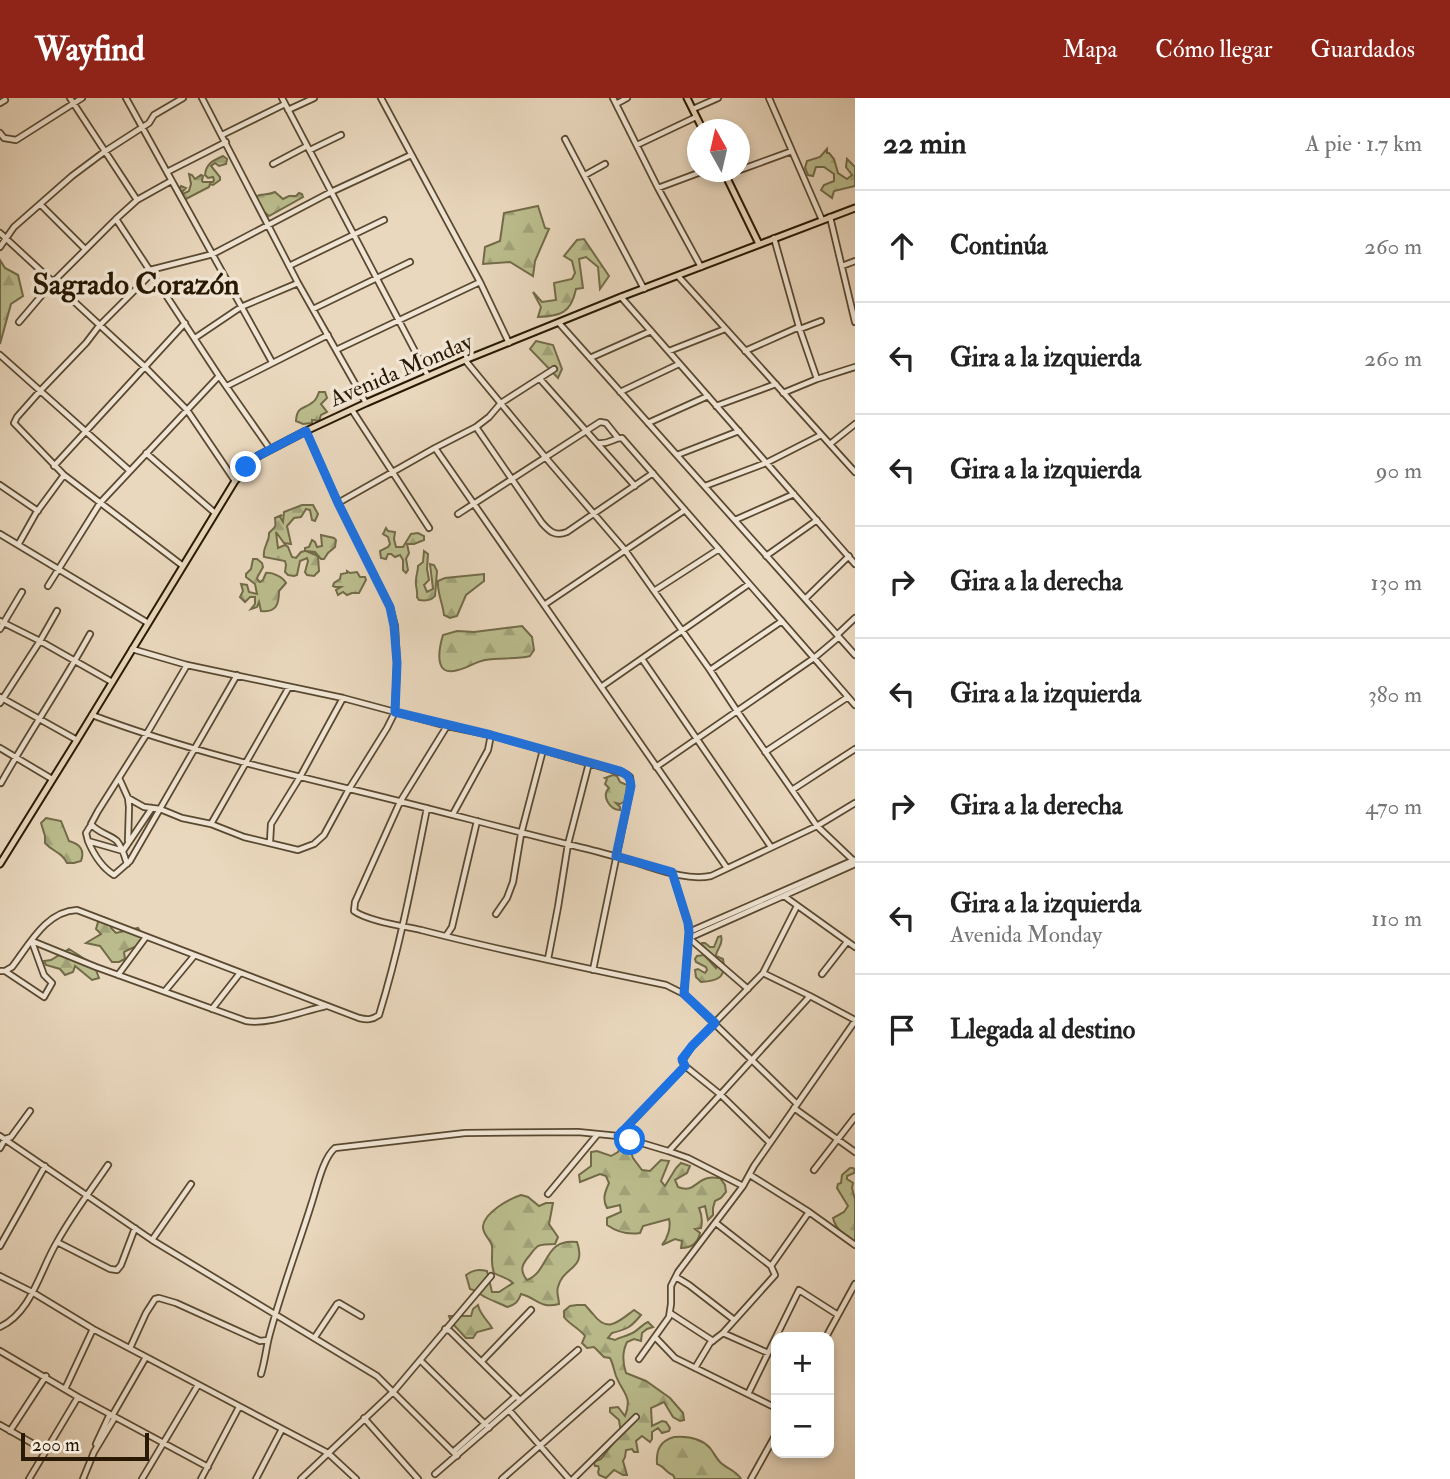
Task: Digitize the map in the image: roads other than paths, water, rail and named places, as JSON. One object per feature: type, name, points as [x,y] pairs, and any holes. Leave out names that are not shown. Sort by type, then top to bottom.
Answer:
[{"type":"main road","points":[[687,98],[696,117]]},
{"type":"main road","points":[[729,182],[759,244]]},
{"type":"main road","name":"Avenida Monday","points":[[0,864],[3,852],[77,740],[235,481],[258,456],[366,403],[465,360],[855,208]]},
{"type":"street","points":[[69,98],[137,200]]},
{"type":"street","points":[[0,133],[5,138],[16,140],[82,98]]},
{"type":"street","points":[[126,98],[272,362]]},
{"type":"street","points":[[0,247],[14,228],[72,176],[150,122],[154,115],[183,98]]},
{"type":"street","points":[[202,98],[298,283],[366,403]]},
{"type":"street","points":[[282,98],[428,377]]},
{"type":"street","points":[[222,135],[314,98]]},
{"type":"street","points":[[380,98],[480,282],[509,343]]},
{"type":"street","points":[[627,98],[614,101],[701,267]]},
{"type":"street","points":[[693,109],[718,98]]},
{"type":"street","points":[[769,98],[822,220]]},
{"type":"street","points":[[637,145],[696,117]]},
{"type":"street","points":[[273,164],[341,135]]},
{"type":"street","points":[[565,139],[644,289]]},
{"type":"street","points":[[167,172],[226,142]]},
{"type":"street","points":[[750,167],[792,152]]},
{"type":"street","points":[[183,566],[64,475],[14,423],[16,417],[151,272],[213,254],[331,192],[411,155]]},
{"type":"street","points":[[585,176],[605,164]]},
{"type":"street","points":[[658,188],[687,177]]},
{"type":"street","points":[[19,322],[52,282],[116,219],[137,200],[171,181]]},
{"type":"street","points":[[40,204],[85,249]]},
{"type":"street","points":[[830,217],[855,322]]},
{"type":"street","points":[[116,219],[270,449]]},
{"type":"street","points":[[289,266],[384,220]]},
{"type":"street","points":[[0,233],[145,367],[187,410],[235,481]]},
{"type":"street","points":[[774,238],[799,328],[817,379]]},
{"type":"street","points":[[842,266],[855,261]]},
{"type":"street","points":[[313,309],[410,262]]},
{"type":"street","points":[[678,276],[855,472]]},
{"type":"street","points":[[336,350],[480,282]]},
{"type":"street","points":[[195,338],[241,307],[298,283]]},
{"type":"street","points":[[621,297],[855,564]]},
{"type":"street","points":[[745,351],[821,321]]},
{"type":"street","points":[[54,466],[185,323]]},
{"type":"street","points":[[558,323],[855,655]]},
{"type":"street","points":[[669,351],[725,329]]},
{"type":"street","points":[[590,358],[652,331]]},
{"type":"street","points":[[227,386],[328,335]]},
{"type":"street","points":[[0,355],[130,471]]},
{"type":"street","points":[[465,360],[625,550],[817,826],[855,862]]},
{"type":"street","points":[[620,392],[680,363]]},
{"type":"street","points":[[783,393],[855,367]]},
{"type":"street","points":[[338,503],[476,428],[502,403],[554,369]]},
{"type":"street","points":[[48,586],[100,503],[219,376]]},
{"type":"street","points":[[539,379],[635,486]]},
{"type":"street","points":[[716,405],[776,384]]},
{"type":"street","points":[[648,423],[708,396]]},
{"type":"street","points":[[352,410],[429,528]]},
{"type":"street","points":[[458,514],[603,421],[618,438],[622,438],[855,705]]},
{"type":"street","points":[[830,444],[855,424]]},
{"type":"street","points":[[476,428],[542,523],[549,532],[555,534],[567,533],[653,473]]},
{"type":"street","points":[[128,798],[144,807],[160,809],[244,837],[298,850],[314,844],[324,835],[395,712],[397,663],[390,607],[338,503],[306,431]]},
{"type":"street","points":[[677,456],[739,431]]},
{"type":"street","points":[[705,486],[766,463],[821,435]]},
{"type":"street","points":[[597,443],[609,443],[618,438]]},
{"type":"street","points":[[435,448],[727,868]]},
{"type":"street","points":[[146,453],[215,513]]},
{"type":"street","points":[[18,545],[64,475]]},
{"type":"street","points":[[0,485],[38,511]]},
{"type":"street","points":[[735,520],[794,494]]},
{"type":"street","points":[[544,605],[685,510]]},
{"type":"street","points":[[766,556],[817,520]]},
{"type":"street","points":[[0,534],[148,623]]},
{"type":"street","points":[[654,591],[719,549]]},
{"type":"street","points":[[805,599],[849,556]]},
{"type":"street","points":[[601,687],[749,584]]},
{"type":"street","points":[[0,629],[22,592]]},
{"type":"street","points":[[57,611],[1,700],[77,740]]},
{"type":"street","points":[[656,766],[814,658],[855,618]]},
{"type":"street","points":[[710,670],[782,621]]},
{"type":"street","points":[[2,622],[111,682]]},
{"type":"street","points":[[1,783],[90,634]]},
{"type":"street","points":[[132,649],[187,665],[343,698],[491,735],[626,774],[630,778],[631,786],[593,970]]},
{"type":"street","points":[[642,659],[771,847]]},
{"type":"street","points":[[187,665],[86,833],[93,853],[105,870],[114,875],[127,864],[237,675]]},
{"type":"street","points":[[211,824],[289,687]]},
{"type":"street","points":[[765,752],[848,697]]},
{"type":"street","points":[[270,842],[271,824],[343,698]]},
{"type":"street","points":[[92,715],[146,735],[300,777],[699,878],[711,876],[817,826],[855,803]]},
{"type":"street","points":[[447,726],[400,802],[354,907],[355,911],[445,936],[666,985],[684,994],[796,1106],[855,1152]]},
{"type":"street","points":[[453,814],[488,750],[491,735]]},
{"type":"street","points":[[0,748],[52,779]]},
{"type":"street","points":[[792,790],[855,749]]},
{"type":"street","points":[[496,914],[507,898],[513,882],[521,834],[543,750]]},
{"type":"street","points":[[548,959],[568,844],[589,763]]},
{"type":"street","points":[[119,777],[128,798],[128,844]]},
{"type":"street","points":[[123,851],[152,808]]},
{"type":"street","points":[[3,971],[12,967],[46,923],[66,911],[77,910],[326,1006],[366,1019],[374,1018],[379,1015],[391,974],[427,808]]},
{"type":"street","points":[[445,936],[452,928],[477,821]]},
{"type":"street","points":[[91,824],[94,829],[117,841],[127,864]]},
{"type":"street","points":[[88,841],[123,851]]},
{"type":"street","points":[[689,935],[784,896],[855,862]]},
{"type":"street","points":[[689,935],[855,862]]},
{"type":"street","points":[[672,872],[688,923],[684,994]]},
{"type":"street","points":[[784,896],[855,947]]},
{"type":"street","points":[[770,1143],[721,1095],[685,1066],[682,1059],[763,973],[797,906]]},
{"type":"street","points":[[689,935],[748,989]]},
{"type":"street","points":[[118,975],[146,937]]},
{"type":"street","points":[[32,941],[118,975],[255,1023],[326,1006]]},
{"type":"street","points":[[3,971],[44,997],[52,983],[44,975],[32,941]]},
{"type":"street","points":[[822,974],[847,942]]},
{"type":"street","points":[[166,991],[194,956]]},
{"type":"street","points":[[212,1009],[240,973]]},
{"type":"street","points":[[639,1359],[669,1317],[671,1286],[676,1277],[743,1186],[855,1020],[763,973]]},
{"type":"street","points":[[668,1151],[810,996]]},
{"type":"street","points":[[618,1136],[685,1066]]},
{"type":"street","points":[[2,1138],[11,1137],[30,1111]]},
{"type":"street","points":[[814,1170],[855,1116]]},
{"type":"street","points":[[261,1374],[268,1340],[323,1169],[335,1148],[465,1133],[578,1132],[618,1136],[668,1151],[688,1158],[743,1186]]},
{"type":"street","points":[[548,1194],[598,1134]]},
{"type":"street","points":[[0,1148],[2,1138]]},
{"type":"street","points":[[2,1138],[152,1240],[377,1376],[455,1454]]},
{"type":"street","points":[[0,1327],[20,1311],[57,1242],[108,1165]]},
{"type":"street","points":[[0,1246],[46,1167]]},
{"type":"street","points":[[749,1175],[809,1212],[855,1245]]},
{"type":"street","points":[[152,1240],[191,1184]]},
{"type":"street","points":[[771,1266],[809,1212]]},
{"type":"street","points":[[695,1368],[713,1341],[775,1275],[771,1266],[716,1223]]},
{"type":"street","points":[[57,1242],[117,1270],[135,1228]]},
{"type":"street","points":[[0,1276],[130,1349],[328,1453],[356,1479]]},
{"type":"street","points":[[301,1479],[394,1391],[491,1276]]},
{"type":"street","points":[[676,1277],[733,1319]]},
{"type":"street","points":[[829,1332],[855,1284]]},
{"type":"street","points":[[748,1394],[799,1290],[838,1315]]},
{"type":"street","points":[[130,1349],[146,1313],[155,1299],[159,1298],[260,1341],[268,1340]]},
{"type":"street","points":[[315,1337],[339,1303],[361,1316]]},
{"type":"street","points":[[482,1361],[531,1310]]},
{"type":"street","points":[[669,1313],[713,1341]]},
{"type":"street","points":[[65,1389],[93,1329]]},
{"type":"street","points":[[444,1329],[450,1331],[518,1398]]},
{"type":"street","points":[[723,1333],[768,1353]]},
{"type":"street","points":[[655,1337],[675,1358],[771,1406]]},
{"type":"street","points":[[435,1474],[518,1398],[578,1350]]},
{"type":"street","points":[[0,1352],[208,1467]]},
{"type":"street","points":[[83,1479],[112,1416],[146,1357]]},
{"type":"street","points":[[420,1360],[487,1426]]},
{"type":"street","points":[[10,1430],[46,1376]]},
{"type":"street","points":[[502,1479],[611,1382]]},
{"type":"street","points":[[142,1479],[198,1385]]},
{"type":"street","points":[[29,1479],[78,1397]]},
{"type":"street","points":[[487,1426],[509,1410],[518,1398]]},
{"type":"street","points":[[201,1479],[239,1407]]},
{"type":"street","points":[[509,1410],[571,1479],[636,1417]]},
{"type":"street","points":[[364,1418],[418,1479]]},
{"type":"street","points":[[0,1434],[2,1426],[46,1451]]},
{"type":"street","points":[[256,1479],[282,1429]]},
{"type":"street","points":[[751,1479],[771,1443]]},
{"type":"district","name":"Sagrado Corazón","points":[[136,284]]}]
